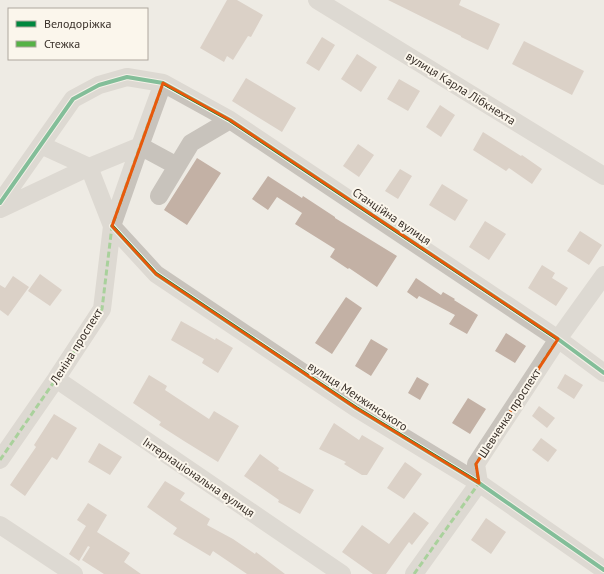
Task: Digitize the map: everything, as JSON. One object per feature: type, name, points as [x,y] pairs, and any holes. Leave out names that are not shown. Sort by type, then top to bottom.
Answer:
[{"type":"street","name":"вулиця Карла Лібкнехта","points":[[317,0],[604,176]]},
{"type":"street","name":"Станційна вулиця","points":[[0,204],[73,99],[99,85],[127,77],[163,83],[230,120],[558,339],[604,373]]},
{"type":"street","name":"Леніна проспект","points":[[0,460],[102,309],[112,226],[163,83]]},
{"type":"street","points":[[159,196],[191,143],[230,120]]},
{"type":"street","points":[[41,145],[89,167],[112,226]]},
{"type":"street","points":[[0,209],[89,167],[140,146],[177,166]]},
{"type":"street","name":"вулиця Менжинського","points":[[112,226],[156,274],[356,408],[478,483],[604,570]]},
{"type":"street","name":"Шевченка проспект","points":[[478,483],[476,464],[558,339],[604,275]]},
{"type":"street","name":"Інтернаціональна вулиця","points":[[56,379],[342,574]]},
{"type":"street","points":[[414,574],[478,483]]},
{"type":"street","points":[[0,525],[74,574]]},
{"type":"highlighted area","points":[[163,83],[230,120],[558,339],[476,464],[479,483],[356,408],[156,274],[112,226]]},
{"type":"building","points":[[227,0],[237,0],[263,15],[251,37],[248,36],[233,60],[227,56],[224,62],[200,48]]},
{"type":"building","points":[[388,0],[461,0],[459,5],[500,24],[488,50]]},
{"type":"building","points":[[322,37],[335,45],[319,71],[306,63]]},
{"type":"building","points":[[524,41],[584,71],[572,95],[512,64]]},
{"type":"building","points":[[357,54],[377,67],[361,92],[341,79]]},
{"type":"building","points":[[246,78],[296,108],[282,132],[232,101]]},
{"type":"building","points":[[399,79],[420,91],[408,111],[387,99]]},
{"type":"building","points":[[440,105],[455,115],[441,137],[426,127]]},
{"type":"building","points":[[483,132],[521,156],[522,155],[542,169],[532,184],[509,168],[506,171],[473,150]]},
{"type":"building","points":[[358,144],[374,155],[359,177],[343,166]]},
{"type":"building","points":[[197,158],[221,173],[187,225],[164,210]]},
{"type":"building","points":[[400,169],[412,176],[398,199],[385,191]]},
{"type":"building","points":[[268,176],[302,198],[303,196],[335,218],[397,256],[377,287],[330,257],[335,249],[295,224],[302,213],[277,197],[268,210],[252,199]]},
{"type":"building","points":[[442,184],[468,200],[455,221],[429,205]]},
{"type":"building","points":[[485,221],[506,234],[489,260],[469,247]]},
{"type":"building","points":[[580,231],[602,245],[589,265],[567,251]]},
{"type":"building","points":[[542,265],[555,273],[552,278],[568,288],[556,306],[528,288]]},
{"type":"building","points":[[40,274],[62,290],[50,306],[28,291]]},
{"type":"building","points":[[13,276],[29,287],[8,316],[0,310],[0,285],[5,288]]},
{"type":"building","points":[[416,278],[441,295],[443,292],[455,299],[454,300],[478,315],[467,334],[449,324],[455,315],[419,296],[417,299],[407,292]]},
{"type":"building","points":[[346,297],[362,308],[332,354],[315,343]]},
{"type":"building","points":[[181,321],[233,348],[218,373],[202,363],[204,359],[171,340]]},
{"type":"building","points":[[506,333],[526,346],[515,363],[495,351]]},
{"type":"building","points":[[371,339],[388,349],[371,376],[355,366]]},
{"type":"building","points":[[565,374],[583,385],[574,399],[557,388]]},
{"type":"building","points":[[149,375],[167,386],[165,390],[209,419],[214,411],[239,426],[218,462],[159,425],[161,422],[133,403]]},
{"type":"building","points":[[417,377],[429,384],[420,400],[408,393]]},
{"type":"building","points":[[468,398],[486,409],[470,434],[452,423]]},
{"type":"building","points":[[539,406],[555,418],[547,428],[532,416]]},
{"type":"building","points":[[54,414],[77,428],[57,460],[52,457],[25,496],[10,485],[36,447],[34,445]]},
{"type":"building","points":[[334,423],[359,440],[362,435],[384,448],[367,475],[362,475],[344,464],[346,462],[319,449]]},
{"type":"building","points":[[541,438],[557,450],[548,462],[532,450]]},
{"type":"building","points":[[99,443],[122,457],[110,475],[88,462]]},
{"type":"building","points":[[260,454],[279,468],[278,470],[314,490],[300,514],[278,502],[279,500],[244,476]]},
{"type":"building","points":[[405,462],[422,474],[404,499],[387,488]]},
{"type":"building","points":[[165,481],[185,493],[180,500],[210,519],[207,525],[233,539],[255,554],[256,552],[285,574],[247,574],[213,551],[210,556],[173,534],[177,528],[147,507]]},
{"type":"building","points":[[88,503],[107,515],[97,532],[130,553],[124,562],[141,574],[104,574],[82,560],[90,547],[88,546],[79,561],[69,554],[86,526],[77,520]]},
{"type":"building","points":[[414,512],[429,523],[412,545],[409,542],[386,574],[373,574],[342,552],[362,525],[389,544]]},
{"type":"building","points":[[486,518],[506,532],[491,554],[471,540]]},
{"type":"marked path","points":[[0,460],[102,309],[112,226],[163,83]]},
{"type":"marked path","points":[[414,574],[479,483],[476,464],[558,339]]},
{"type":"cycle path","points":[[0,203],[73,99],[99,85],[127,77],[163,83],[230,120],[558,339],[604,373]]},
{"type":"cycle path","points":[[112,226],[156,274],[356,408],[479,483],[604,570]]}]
